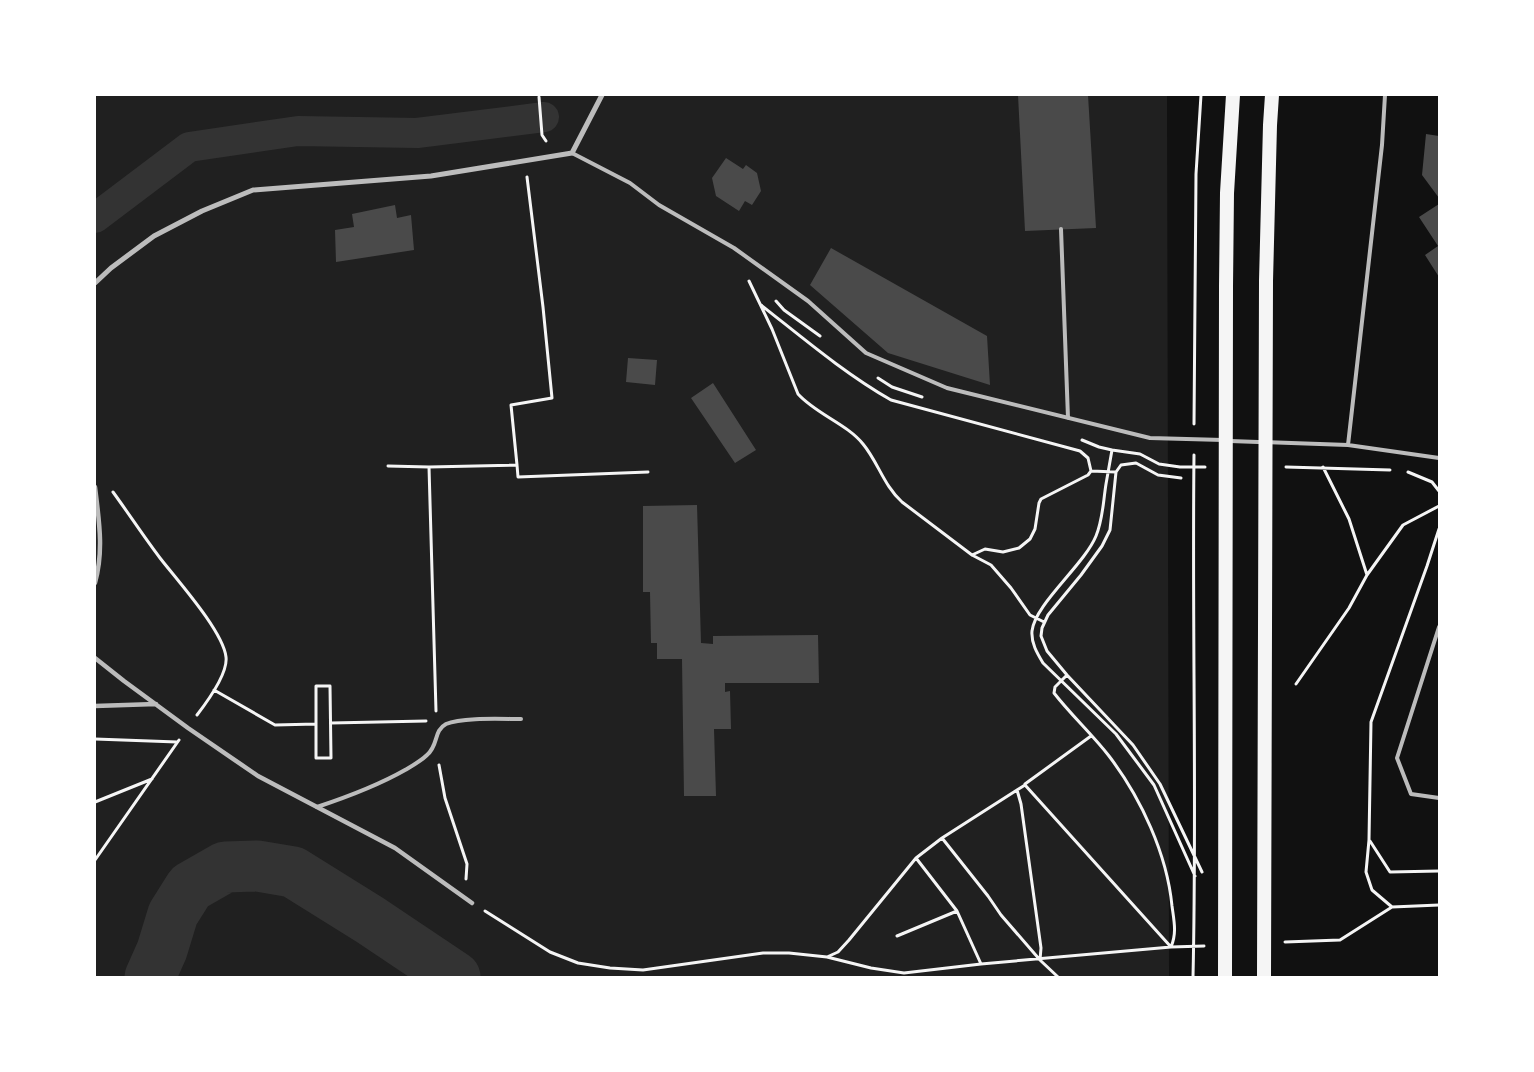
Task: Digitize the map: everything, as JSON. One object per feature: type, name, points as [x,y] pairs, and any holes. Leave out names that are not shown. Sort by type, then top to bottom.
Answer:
[{"type":"highway","points":[[1225,977],[1226,287],[1233,95]]},
{"type":"highway","points":[[1264,977],[1266,281],[1272,95]]},
{"type":"street","points":[[95,284],[111,268],[154,236],[202,211],[253,190],[430,176],[572,153],[602,95]]},
{"type":"street","points":[[95,487],[101,535],[99,567],[95,583]]},
{"type":"street","points":[[95,658],[188,728],[258,776],[395,848],[472,903]]},
{"type":"street","points":[[95,706],[156,704]]},
{"type":"lane","points":[[1348,445],[1382,145],[1385,95]]},
{"type":"lane","points":[[572,153],[630,183],[659,205],[734,248],[808,301],[866,353],[947,388],[1150,438],[1348,445],[1439,458]]},
{"type":"lane","points":[[1061,229],[1068,418]]},
{"type":"lane","points":[[1439,627],[1397,758],[1411,794],[1439,798]]},
{"type":"lane","points":[[317,807],[356,794],[396,775],[428,755],[436,744],[436,734],[444,725],[458,720],[521,719]]},
{"type":"path","points":[[1196,290],[1196,174],[1201,95]]},
{"type":"path","points":[[539,98],[542,135]]},
{"type":"path","points":[[527,183],[543,307],[552,398],[511,405],[518,477],[648,472]]},
{"type":"path","points":[[734,248],[761,305],[798,394],[805,402],[864,444],[892,494],[972,555],[991,565],[1011,588],[1030,615],[1044,622]]},
{"type":"path","points":[[771,294],[784,310],[821,337]]},
{"type":"path","points":[[761,305],[869,387],[891,400],[1080,450],[1088,458],[1091,471]]},
{"type":"path","points":[[875,376],[892,387],[924,398]]},
{"type":"path","points":[[1081,440],[1112,450],[1102,522],[1095,539],[1080,561],[1041,610],[1032,630],[1033,643],[1043,663],[1116,734],[1154,786],[1195,876]]},
{"type":"path","points":[[1181,478],[1158,475],[1136,463],[1122,465],[1116,472],[1110,530],[1102,546],[1081,575],[1048,615],[1044,622],[1041,636],[1047,651],[1133,745],[1160,784],[1202,872]]},
{"type":"path","points":[[388,466],[517,466]]},
{"type":"path","points":[[429,467],[436,734]]},
{"type":"path","points":[[1323,467],[1349,519],[1367,575]]},
{"type":"path","points":[[972,555],[985,549],[1003,552],[1019,548],[1030,539],[1035,529],[1041,499],[1083,478],[1091,471],[1116,472]]},
{"type":"path","points":[[95,860],[214,690],[224,669],[226,659],[223,645],[213,627],[158,556],[112,492]]},
{"type":"path","points":[[1296,684],[1349,608],[1367,575],[1403,525],[1439,506]]},
{"type":"path","points":[[1392,907],[1372,890],[1366,872],[1369,840],[1371,722],[1428,566],[1439,529]]},
{"type":"path","points":[[1193,589],[1195,856],[1193,977]]},
{"type":"path","points":[[1067,675],[1055,687],[1054,693],[1110,756],[1142,807],[1156,843],[1170,886],[1176,938],[1172,948]]},
{"type":"path","points":[[316,686],[330,686],[331,723],[331,758],[316,758],[316,686]]},
{"type":"path","points":[[214,690],[275,725],[316,724]]},
{"type":"path","points":[[331,723],[436,720]]},
{"type":"path","points":[[827,957],[838,952],[849,940],[916,858],[942,838],[1025,785],[1091,736]]},
{"type":"path","points":[[95,739],[178,742]]},
{"type":"path","points":[[436,744],[445,798],[467,864],[466,898]]},
{"type":"path","points":[[95,802],[152,779]]},
{"type":"path","points":[[1025,785],[1172,948]]},
{"type":"path","points":[[1017,790],[1021,804],[1041,948],[1040,960]]},
{"type":"path","points":[[942,838],[1001,915],[1040,960],[1058,977]]},
{"type":"path","points":[[1369,840],[1390,872],[1439,871]]},
{"type":"path","points":[[916,858],[957,911],[981,964]]},
{"type":"path","points":[[472,903],[550,952],[578,963],[610,968],[643,970],[763,953],[789,953],[827,957],[871,968],[904,973],[981,964],[1172,948]]},
{"type":"path","points":[[1310,941],[1340,940],[1392,907],[1439,905]]},
{"type":"path","points":[[897,936],[957,911]]},
{"type":"shaded area","points":[[95,95],[1167,95],[1169,977],[95,977]]},
{"type":"building","points":[[1018,95],[1088,95],[1096,228],[1025,231]]},
{"type":"building","points":[[1426,134],[1439,136],[1439,198],[1422,175]]},
{"type":"building","points":[[726,158],[743,169],[746,165],[757,173],[761,191],[752,205],[745,201],[739,211],[716,196],[712,178]]},
{"type":"building","points":[[1439,204],[1439,277],[1425,255],[1438,246],[1419,217]]},
{"type":"building","points":[[395,205],[397,218],[411,215],[414,250],[336,262],[335,230],[354,227],[352,214]]},
{"type":"building","points":[[831,248],[987,336],[990,385],[888,353],[810,285]]},
{"type":"building","points":[[628,358],[657,360],[655,385],[626,382]]},
{"type":"building","points":[[713,383],[756,450],[735,463],[691,398]]},
{"type":"building","points":[[697,505],[701,643],[713,644],[713,636],[818,635],[819,683],[725,683],[725,692],[730,691],[731,729],[714,729],[716,796],[684,796],[682,659],[657,659],[657,643],[651,643],[650,592],[643,592],[643,506]]},
{"type":"waterway","points":[[95,218],[189,147],[298,131],[417,133],[544,117]]},
{"type":"waterway","points":[[150,977],[162,950],[173,914],[190,887],[225,867],[257,866],[293,872],[370,920],[455,977]]}]
